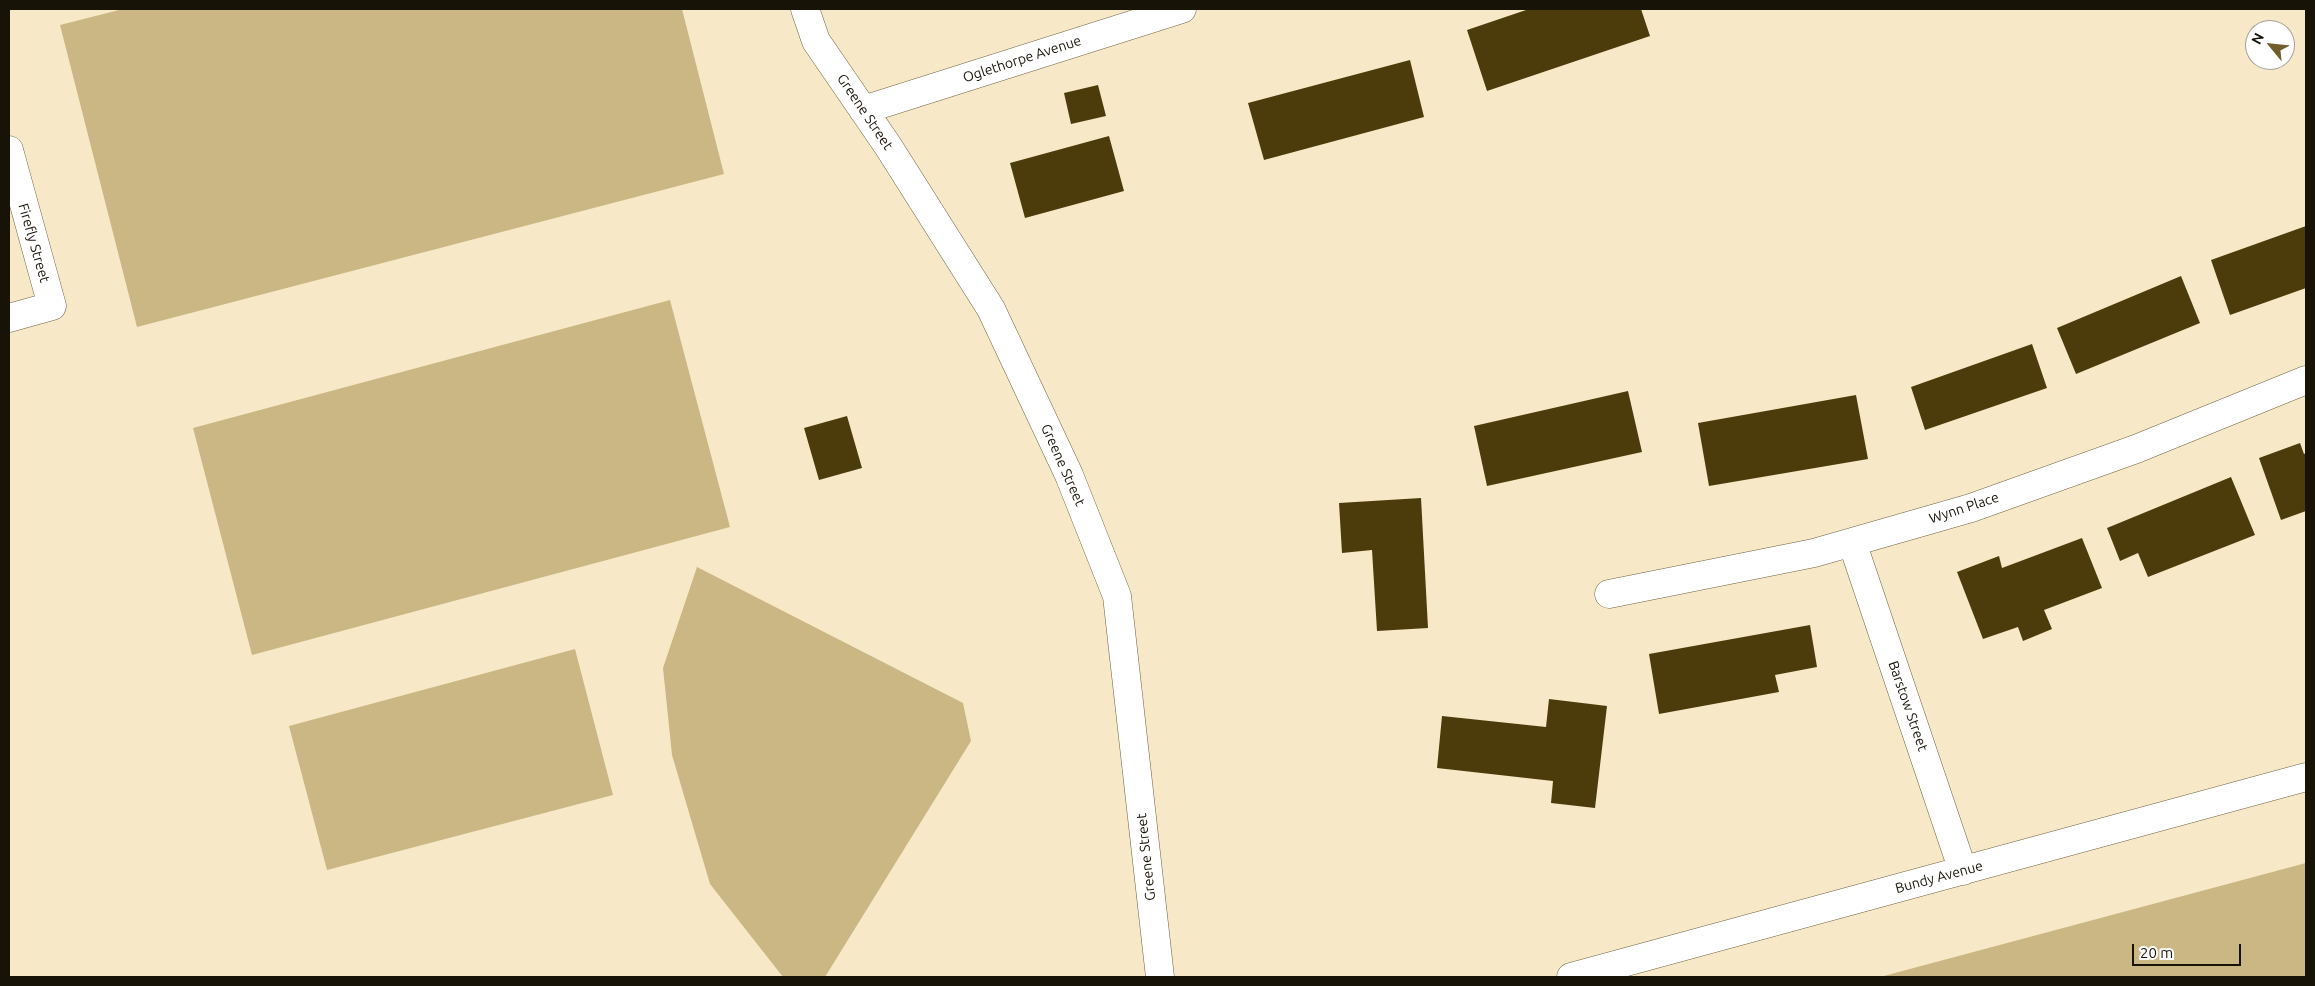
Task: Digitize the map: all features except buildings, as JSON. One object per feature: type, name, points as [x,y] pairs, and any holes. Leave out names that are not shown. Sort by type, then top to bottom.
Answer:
[{"type":"street","name":"Greene Street","points":[[805,9],[816,41],[863,110],[991,309],[1069,475],[1117,596],[1160,977]]},
{"type":"street","name":"Oglethorpe Avenue","points":[[863,110],[1182,9]]},
{"type":"street","name":"Firefly Street","points":[[9,150],[52,306],[9,318]]},
{"type":"street","name":"Wynn Place","points":[[1609,594],[1814,553],[1971,508],[2136,449],[2306,380]]},
{"type":"street","name":"Barstow Street","points":[[1852,542],[1963,871]]},
{"type":"street","name":"Bundy Avenue","points":[[1571,977],[2306,777]]},
{"type":"shaded area","points":[[123,9],[682,9],[724,174],[137,327],[60,25]]},
{"type":"shaded area","points":[[670,300],[730,527],[252,655],[193,428]]},
{"type":"shaded area","points":[[697,567],[963,703],[971,741],[825,977],[783,977],[710,884],[672,755],[663,668]]},
{"type":"shaded area","points":[[575,649],[613,795],[327,870],[289,726]]},
{"type":"shaded area","points":[[2306,863],[2306,977],[1880,977]]}]
